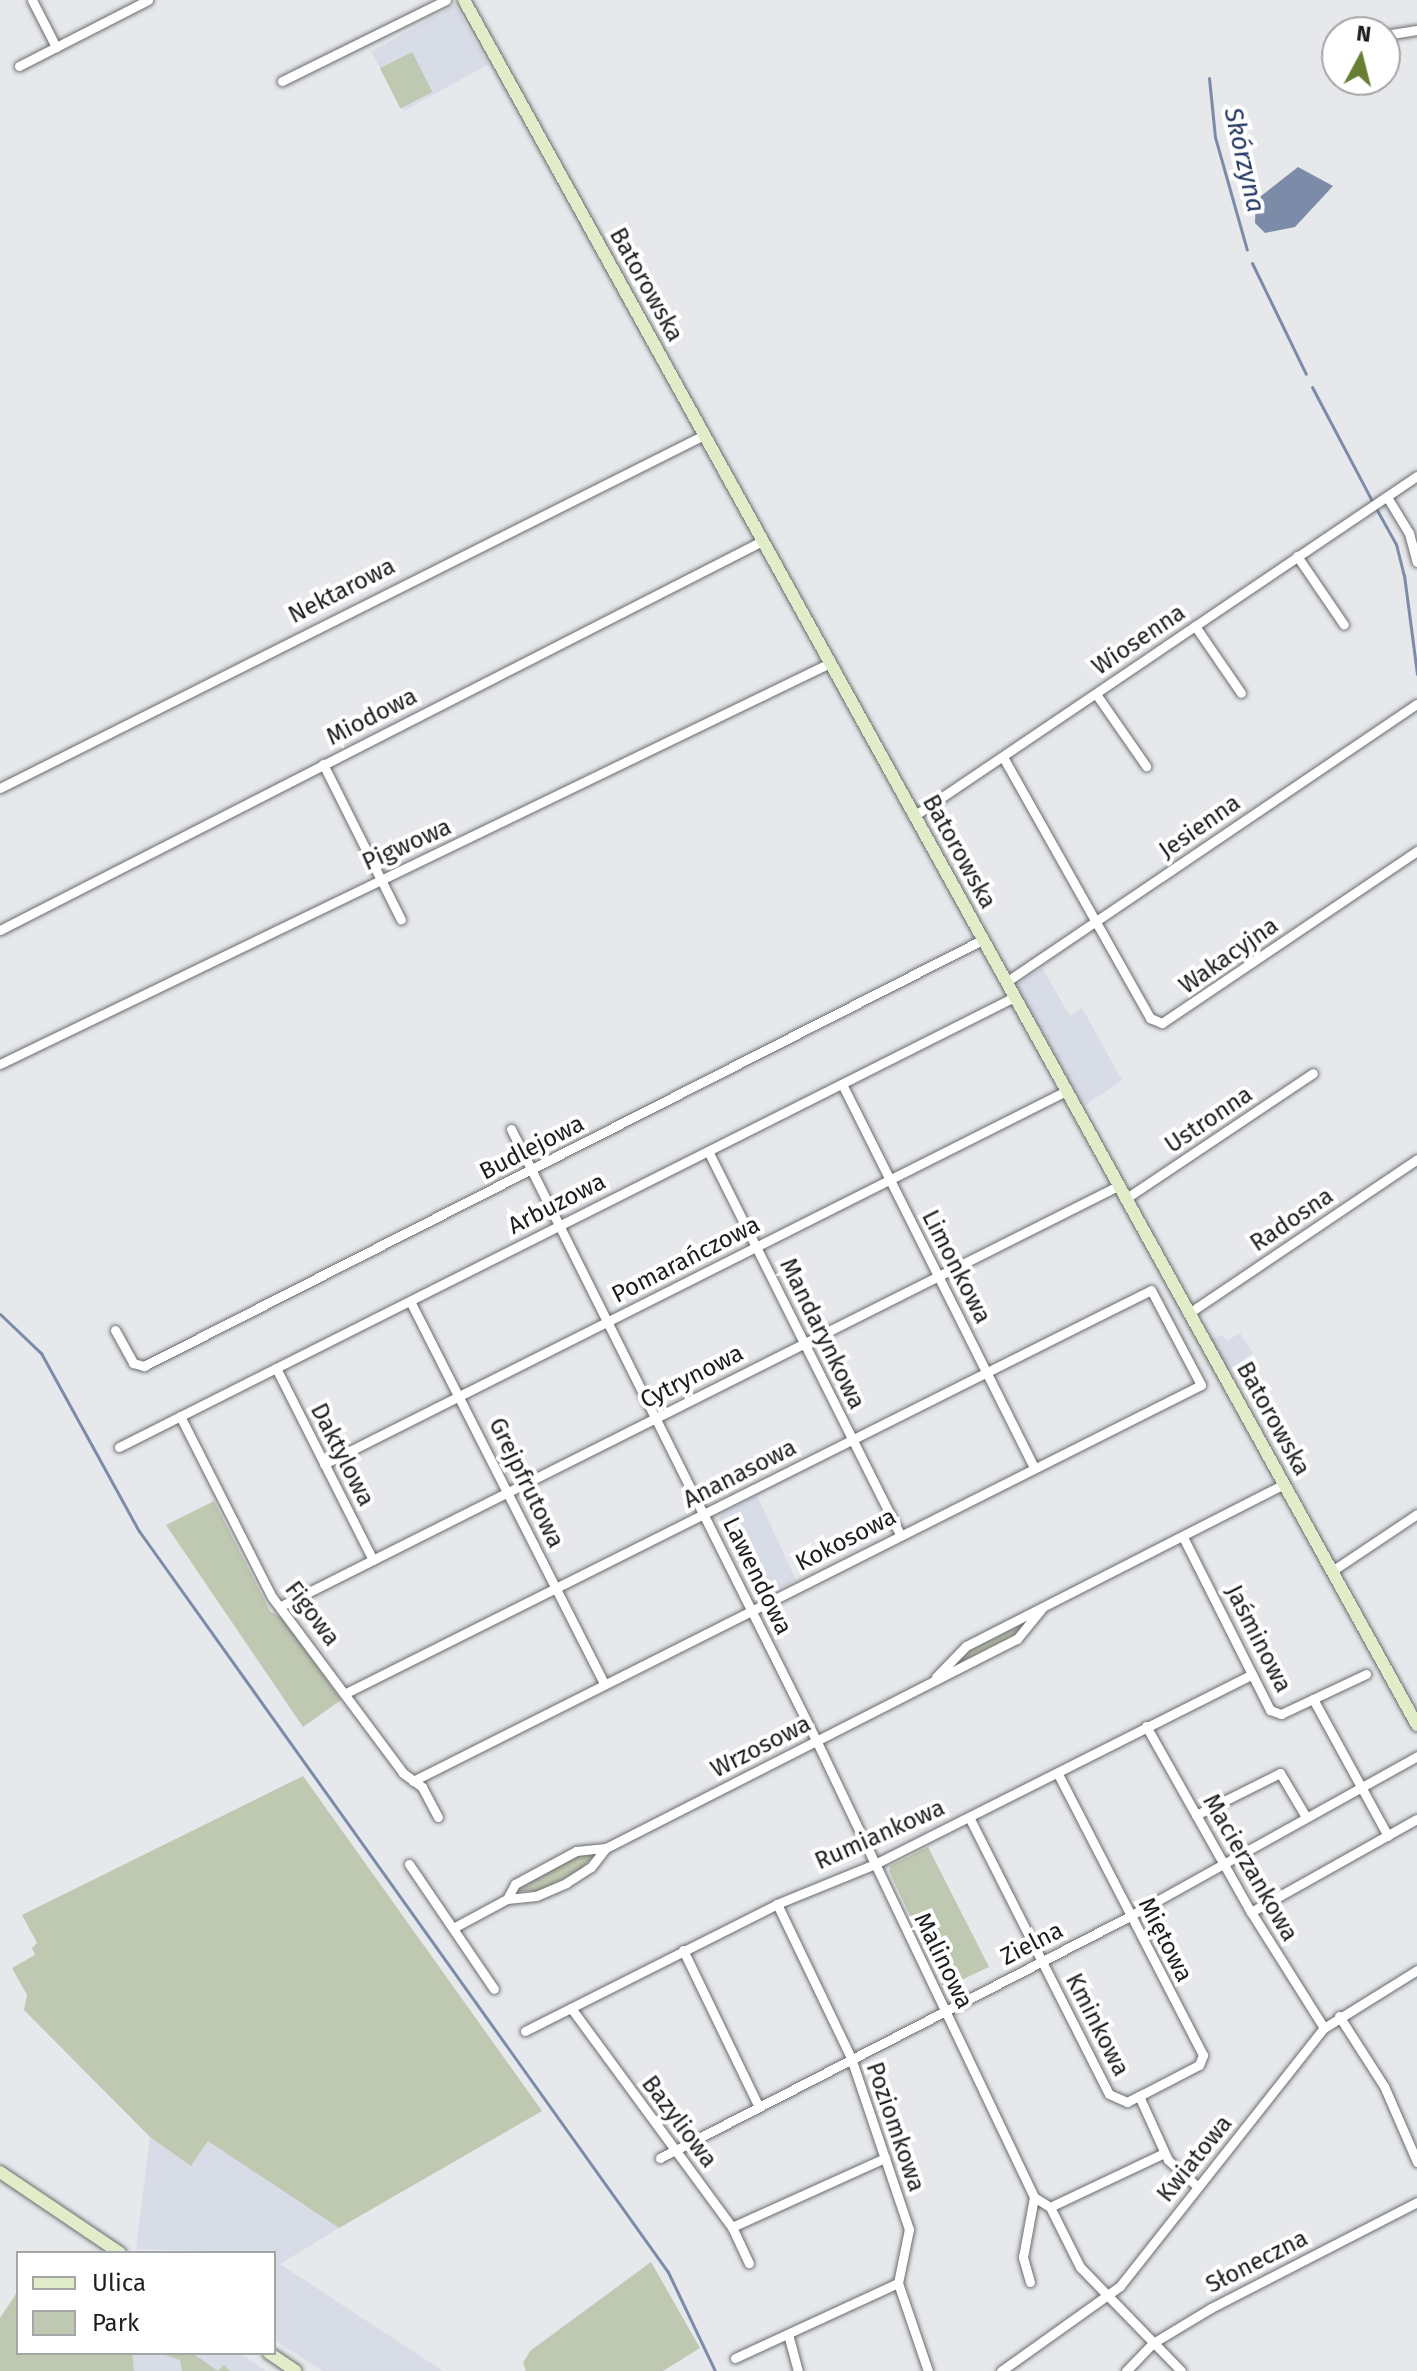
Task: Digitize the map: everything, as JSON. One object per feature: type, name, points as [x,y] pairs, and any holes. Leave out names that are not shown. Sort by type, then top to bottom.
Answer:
[{"type":"street","points":[[32,0],[56,47]]},
{"type":"street","points":[[19,66],[148,0]]},
{"type":"street","points":[[282,81],[446,0]]},
{"type":"street","name":"Batorowska","points":[[464,0],[1417,1725]]},
{"type":"street","name":"Nektarowa","points":[[0,788],[704,435]]},
{"type":"street","name":"Wiosenna","points":[[914,816],[1417,476]]},
{"type":"street","points":[[1387,497],[1409,533],[1417,562]]},
{"type":"street","name":"Miodowa","points":[[0,930],[762,541]]},
{"type":"street","points":[[1297,556],[1344,625]]},
{"type":"street","points":[[1195,626],[1241,693]]},
{"type":"street","name":"Pigwowa","points":[[0,1064],[380,877],[391,877],[830,663]]},
{"type":"street","points":[[1096,694],[1146,766]]},
{"type":"street","name":"Jesienna","points":[[1006,982],[1098,923],[1417,704]]},
{"type":"street","points":[[1003,757],[1098,923]]},
{"type":"street","points":[[323,764],[401,920]]},
{"type":"street","name":"Wakacyjna","points":[[1098,923],[1150,1018],[1162,1023],[1417,851]]},
{"type":"street","name":"Budlejowa","points":[[115,1330],[133,1363],[144,1366],[982,940]]},
{"type":"street","name":"Arbuzowa","points":[[119,1447],[1014,997]]},
{"type":"street","name":"Ustronna","points":[[1125,1199],[1313,1073]]},
{"type":"street","name":"Limonkowa","points":[[842,1084],[1034,1468]]},
{"type":"street","name":"Pomarańczowa","points":[[324,1464],[1066,1091]]},
{"type":"street","name":"Lawendowa","points":[[511,1129],[817,1742]]},
{"type":"street","name":"Mandarynkowa","points":[[708,1151],[900,1535]]},
{"type":"street","name":"Radosna","points":[[1189,1313],[1417,1159]]},
{"type":"street","name":"Cytrynowa","points":[[283,1605],[1118,1186]]},
{"type":"street","name":"Ananasowa","points":[[346,1693],[1151,1290]]},
{"type":"street","name":"Kokosowa","points":[[413,1781],[1201,1385],[1151,1290]]},
{"type":"street","name":"Grejpfrutowa","points":[[410,1301],[604,1684]]},
{"type":"street","name":"Daktylowa","points":[[276,1368],[373,1560]]},
{"type":"street","name":"Figowa","points":[[180,1416],[272,1597],[283,1605],[413,1781],[422,1787],[438,1817]]},
{"type":"street","name":"Wrzosowa","points":[[934,1680],[955,1653],[1284,1484]]},
{"type":"street","points":[[1332,1571],[1417,1514]]},
{"type":"street","name":"Jaśminowa","points":[[1183,1537],[1270,1710],[1281,1714],[1366,1674]]},
{"type":"street","name":"Wrzosowa","points":[[507,1899],[515,1884],[553,1862],[576,1851],[606,1848],[1017,1639],[1042,1608]]},
{"type":"street","name":"Rumiankowa","points":[[525,2031],[777,1904],[875,1864],[1252,1674]]},
{"type":"street","points":[[1313,1699],[1388,1836]]},
{"type":"street","name":"Macierzankowa","points":[[1146,1726],[1251,1912],[1324,2028]]},
{"type":"street","name":"Malinowa","points":[[817,1742],[1034,2197]]},
{"type":"street","name":"Zielna","points":[[660,2158],[674,2148],[1130,1916],[1417,1756]]},
{"type":"street","name":"Miętowa","points":[[1057,1772],[1203,2055],[1199,2065],[1139,2096]]},
{"type":"street","points":[[1196,1815],[1280,1773],[1306,1817]]},
{"type":"street","name":"Kminkowa","points":[[969,1817],[1109,2094],[1121,2102],[1139,2096]]},
{"type":"street","points":[[1251,1912],[1417,1819]]},
{"type":"street","name":"Wrzosowa","points":[[455,1927],[507,1899],[536,1896],[566,1883],[591,1867],[606,1848]]},
{"type":"street","points":[[409,1864],[455,1927],[494,1989]]},
{"type":"street","name":"Poziomkowa","points":[[777,1904],[851,2058],[885,2158],[910,2240],[898,2283]]},
{"type":"street","points":[[683,1950],[758,2105]]},
{"type":"street","name":"Kwiatowa","points":[[1001,2371],[1110,2297],[1324,2028],[1417,1970]]},
{"type":"street","name":"Bazyliowa","points":[[571,2008],[732,2227],[749,2263]]},
{"type":"street","points":[[1339,2016],[1384,2086],[1417,2162]]},
{"type":"street","points":[[1139,2096],[1164,2153],[1198,2187]]},
{"type":"street","points":[[1050,2207],[1164,2153]]},
{"type":"street","points":[[732,2227],[885,2158]]},
{"type":"street","points":[[0,2172],[117,2251]]},
{"type":"street","points":[[1030,2282],[1023,2257],[1034,2197],[1050,2207],[1072,2256],[1181,2371]]},
{"type":"street","name":"Słoneczna","points":[[1126,2371],[1153,2343],[1417,2202]]},
{"type":"street","points":[[735,2358],[898,2283],[928,2371]]},
{"type":"street","points":[[788,2334],[798,2371]]},
{"type":"street","points":[[272,2355],[296,2371]]},
{"type":"shaded area","points":[[455,5],[488,64],[404,111],[371,52]]},
{"type":"shaded area","points":[[1042,968],[1070,1016],[1082,1008],[1122,1080],[1084,1106],[1016,985]]},
{"type":"shaded area","points":[[1240,1333],[1253,1353],[1229,1370],[1211,1338],[1223,1335],[1227,1341]]},
{"type":"shaded area","points":[[757,1496],[796,1580],[762,1597],[719,1521],[720,1515]]},
{"type":"shaded area","points":[[150,2137],[191,2166],[208,2141],[339,2228],[280,2264],[443,2371],[323,2371],[276,2341],[276,2251],[136,2249]]},
{"type":"shaded area","points":[[132,2355],[243,2355],[266,2371],[134,2371]]},
{"type":"green space","points":[[412,52],[432,92],[400,108],[380,68]]},
{"type":"green space","points":[[214,1501],[270,1611],[283,1619],[341,1700],[303,1727],[166,1525]]},
{"type":"green space","points":[[1027,1622],[1016,1634],[956,1664],[967,1652]]},
{"type":"green space","points":[[303,1776],[542,2111],[339,2228],[208,2141],[191,2166],[150,2137],[24,2010],[27,1995],[12,1968],[35,1955],[32,1948],[37,1943],[22,1915]]},
{"type":"green space","points":[[928,1847],[989,1967],[944,1988],[889,1871],[890,1866]]},
{"type":"green space","points":[[595,1854],[582,1868],[540,1891],[513,1891],[574,1856]]},
{"type":"green space","points":[[651,2262],[700,2348],[663,2371],[526,2371],[523,2363],[530,2351]]},
{"type":"green space","points":[[16,2294],[16,2355],[132,2355],[134,2371],[0,2371],[0,2318]]},
{"type":"green space","points":[[165,2355],[195,2355],[218,2371],[182,2371],[180,2360]]},
{"type":"water","points":[[1298,167],[1333,186],[1295,227],[1265,233],[1255,223],[1256,200]]},
{"type":"waterway","name":"Skórzyna","points":[[1209,78],[1215,137],[1247,250]]},
{"type":"waterway","name":"Skórzyna","points":[[1252,263],[1306,374]]},
{"type":"waterway","name":"Skórzyna","points":[[1312,387],[1371,499]]},
{"type":"waterway","name":"Skórzyna","points":[[1377,510],[1396,544],[1404,575],[1417,674]]},
{"type":"waterway","points":[[0,1314],[41,1353],[139,1531],[668,2272],[715,2371]]}]
